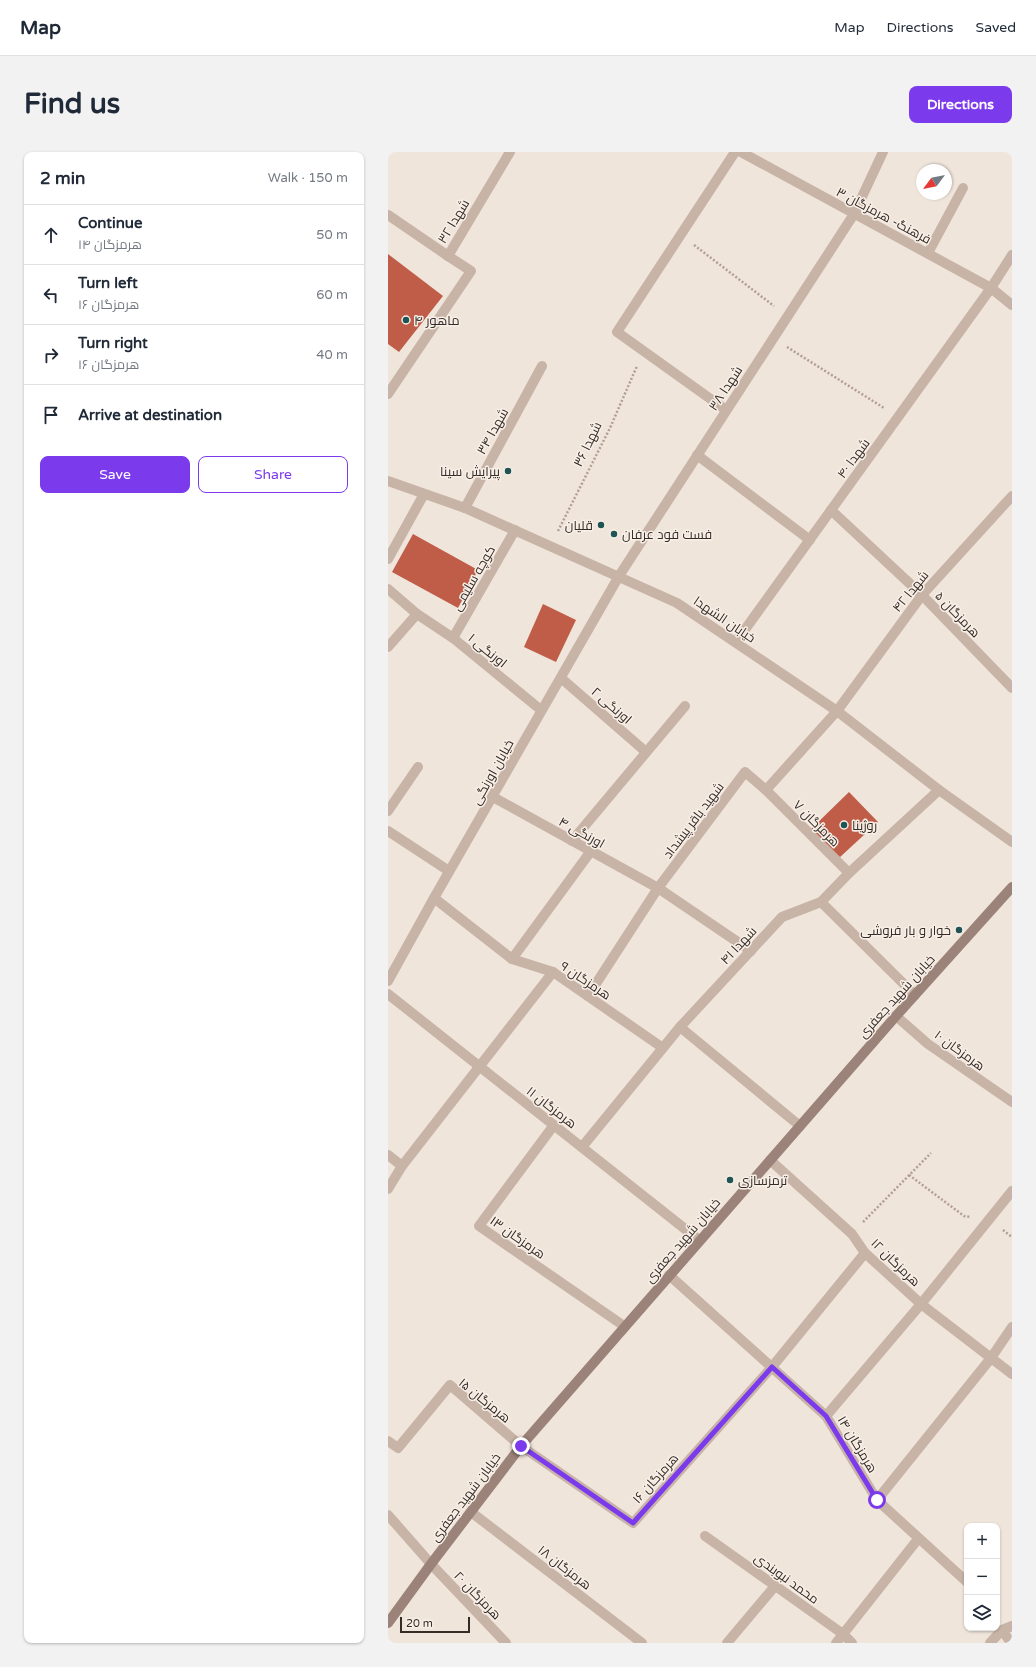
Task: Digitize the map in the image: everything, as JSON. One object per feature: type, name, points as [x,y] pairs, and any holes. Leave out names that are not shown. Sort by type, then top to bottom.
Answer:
[{"type":"main road","name":"خیابان شهید جعفری","points":[[388,1623],[521,1446],[914,995],[1012,887]]},
{"type":"street","name":"شهدا ۳۲","points":[[388,394],[471,271],[448,256],[510,152]]},
{"type":"street","points":[[726,410],[617,332],[736,152]]},
{"type":"street","name":"فرهنگ- هرمزگان ۳","points":[[741,152],[991,288],[1012,305]]},
{"type":"street","name":"شهدا ۳۸","points":[[619,576],[854,214],[883,152]]},
{"type":"street","points":[[928,253],[963,188]]},
{"type":"street","points":[[388,215],[448,256]]},
{"type":"street","name":"شهدا ۴۰","points":[[736,642],[991,288],[1012,255]]},
{"type":"street","name":"شهدا ۳۴","points":[[465,508],[542,366]]},
{"type":"street","points":[[697,456],[810,540]]},
{"type":"street","name":"خیابان الشهدا","points":[[388,481],[465,508],[677,603],[837,711],[939,790],[1012,842]]},
{"type":"street","points":[[388,559],[424,494]]},
{"type":"street","name":"شهدا ۴۲","points":[[837,711],[922,594],[1012,496]]},
{"type":"street","name":"هرمزگان ۵","points":[[831,510],[922,594],[1012,688]]},
{"type":"street","name":"کوچه سلیمی","points":[[453,638],[515,530]]},
{"type":"street","name":"خیابان اورنگی","points":[[388,981],[449,871],[619,576]]},
{"type":"street","name":"اورنگی ۱","points":[[388,590],[417,614],[453,638],[541,710]]},
{"type":"street","points":[[388,647],[417,614]]},
{"type":"street","name":"اورنگی ۲","points":[[561,678],[646,752]]},
{"type":"street","points":[[572,841],[685,706]]},
{"type":"street","points":[[766,790],[837,711]]},
{"type":"street","points":[[388,810],[418,767]]},
{"type":"street","name":"شهید باقر پیشداد","points":[[588,996],[658,888],[745,772],[766,790]]},
{"type":"street","name":"هرمزگان ۷","points":[[766,790],[849,873]]},
{"type":"street","name":"شهدا ۴۱","points":[[582,1147],[680,1027],[782,917],[821,902],[849,873],[939,790]]},
{"type":"street","name":"اورنگی ۴","points":[[493,797],[658,888],[751,951]]},
{"type":"street","points":[[388,831],[449,871]]},
{"type":"street","points":[[512,959],[591,851]]},
{"type":"street","name":"هرمزگان ۹","points":[[434,898],[512,959],[554,972],[663,1048]]},
{"type":"street","points":[[821,902],[914,995]]},
{"type":"street","points":[[388,1189],[402,1166],[554,972]]},
{"type":"street","name":"هرمزگان ۱۱","points":[[388,994],[699,1240]]},
{"type":"street","name":"هرمزگان ۱۰","points":[[896,1016],[928,1044],[1012,1102]]},
{"type":"street","points":[[680,1027],[800,1126]]},
{"type":"street","name":"هرمزگان ۱۳","points":[[554,1125],[479,1226],[624,1326]]},
{"type":"street","points":[[388,1155],[402,1166]]},
{"type":"street","name":"هرمزگان ۱۲","points":[[770,1160],[852,1234],[865,1253],[921,1304],[1012,1374]]},
{"type":"street","points":[[826,1416],[921,1304],[1012,1191]]},
{"type":"street","points":[[772,1367],[865,1253]]},
{"type":"street","name":"هرمزگان ۱۴","points":[[669,1275],[826,1416],[877,1500],[964,1579]]},
{"type":"street","points":[[877,1500],[991,1358],[1012,1327]]},
{"type":"street","name":"هرمزگان ۱۶","points":[[521,1446],[633,1523],[772,1367]]},
{"type":"street","name":"هرمزگان ۱۵","points":[[388,1441],[398,1448],[450,1385],[521,1446]]},
{"type":"street","name":"هرمزگان ۱۸","points":[[471,1512],[642,1643]]},
{"type":"street","name":"هرمزگان ۲۰","points":[[388,1515],[431,1564],[506,1643]]},
{"type":"street","name":"محمد نبوبندی","points":[[705,1536],[843,1634],[852,1643]]},
{"type":"street","points":[[836,1643],[918,1539]]},
{"type":"street","points":[[727,1643],[775,1586]]},
{"type":"street","points":[[1000,1626],[1012,1626]]},
{"type":"street","points":[[1000,1627],[1011,1643]]},
{"type":"street","points":[[990,1643],[996,1631]]},
{"type":"path","points":[[681,235],[787,316]]},
{"type":"path","points":[[773,338],[898,417]]},
{"type":"path","name":"شهدا ۳۶","points":[[551,546],[610,428],[644,351]]},
{"type":"path","points":[[852,1234],[931,1153]]},
{"type":"path","points":[[909,1175],[964,1216],[990,1220]]},
{"type":"building","name":"ماهور ۴","points":[[388,254],[443,296],[399,352],[388,344]]},
{"type":"building","points":[[413,534],[478,570],[458,608],[392,572]]},
{"type":"building","points":[[543,604],[576,620],[556,662],[524,647]]},
{"type":"building","name":"روژینا","points":[[849,792],[878,822],[839,858],[811,829]]},
{"type":"place","name":"ماهور ۴","points":[[406,320]]},
{"type":"place","name":"پیرایش سینا","points":[[508,471]]},
{"type":"place","name":"قلیان","points":[[601,525]]},
{"type":"place","name":"فست فود عرفان","points":[[614,534]]},
{"type":"place","name":"روژینا","points":[[844,825]]},
{"type":"place","name":"خوار و بار فروشی","points":[[959,930]]},
{"type":"place","name":"ترمزسازی","points":[[730,1180]]},
{"type":"route","points":[[521,1446],[633,1523],[772,1367],[826,1416],[877,1500]]}]
